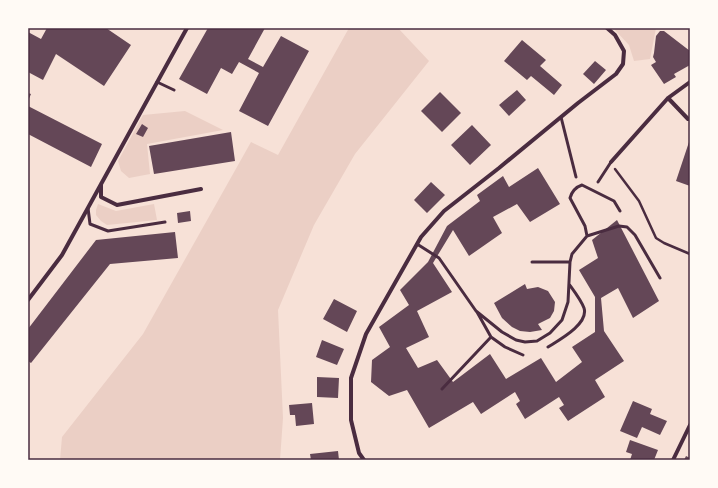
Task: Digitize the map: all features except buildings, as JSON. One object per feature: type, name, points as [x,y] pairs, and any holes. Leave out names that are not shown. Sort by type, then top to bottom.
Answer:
[{"type":"street","points":[[28,300],[62,255],[187,28]]},
{"type":"street","points":[[364,460],[359,453],[350,420],[351,378],[366,334],[420,237],[444,211],[499,168],[561,116],[616,74],[623,64],[624,51],[607,28]]},
{"type":"street","points":[[610,162],[668,98],[690,82]]},
{"type":"street","points":[[668,98],[688,119],[690,119]]},
{"type":"street","points":[[101,183],[101,197],[117,205],[201,189]]},
{"type":"street","points":[[673,460],[690,425]]},
{"type":"lane","points":[[157,82],[174,90]]},
{"type":"lane","points":[[561,116],[576,177]]},
{"type":"lane","points":[[598,182],[610,162]]},
{"type":"lane","points":[[587,236],[585,226],[570,198],[571,193],[577,187],[582,185],[614,201],[620,211]]},
{"type":"lane","points":[[88,208],[90,224]]},
{"type":"lane","points":[[81,220],[108,231],[165,222]]},
{"type":"lane","points":[[476,311],[502,332],[516,340],[525,342],[537,341],[550,333],[562,320],[568,302],[570,262],[572,254],[587,236],[619,226],[627,227],[635,235],[660,278]]},
{"type":"lane","points":[[417,244],[439,258],[476,311],[491,337],[505,347],[523,355]]},
{"type":"lane","points":[[532,262],[570,262]]},
{"type":"lane","points":[[548,348],[570,333],[581,323],[585,313],[584,307],[569,284]]},
{"type":"lane","points":[[442,389],[491,337]]},
{"type":"path","points":[[610,162],[639,201],[656,238],[664,244],[690,254]]},
{"type":"shaded area","points":[[349,28],[398,28],[429,61],[355,154],[314,225],[278,310],[283,418],[280,460],[60,460],[62,437],[143,334],[251,142],[278,155]]},
{"type":"shaded area","points":[[613,28],[656,28],[650,59],[634,61],[629,45]]},
{"type":"shaded area","points":[[185,111],[223,130],[147,144],[150,174],[129,178],[121,171],[118,161],[143,115]]},
{"type":"shaded area","points":[[98,204],[116,211],[154,204],[157,220],[107,225],[96,215]]}]
